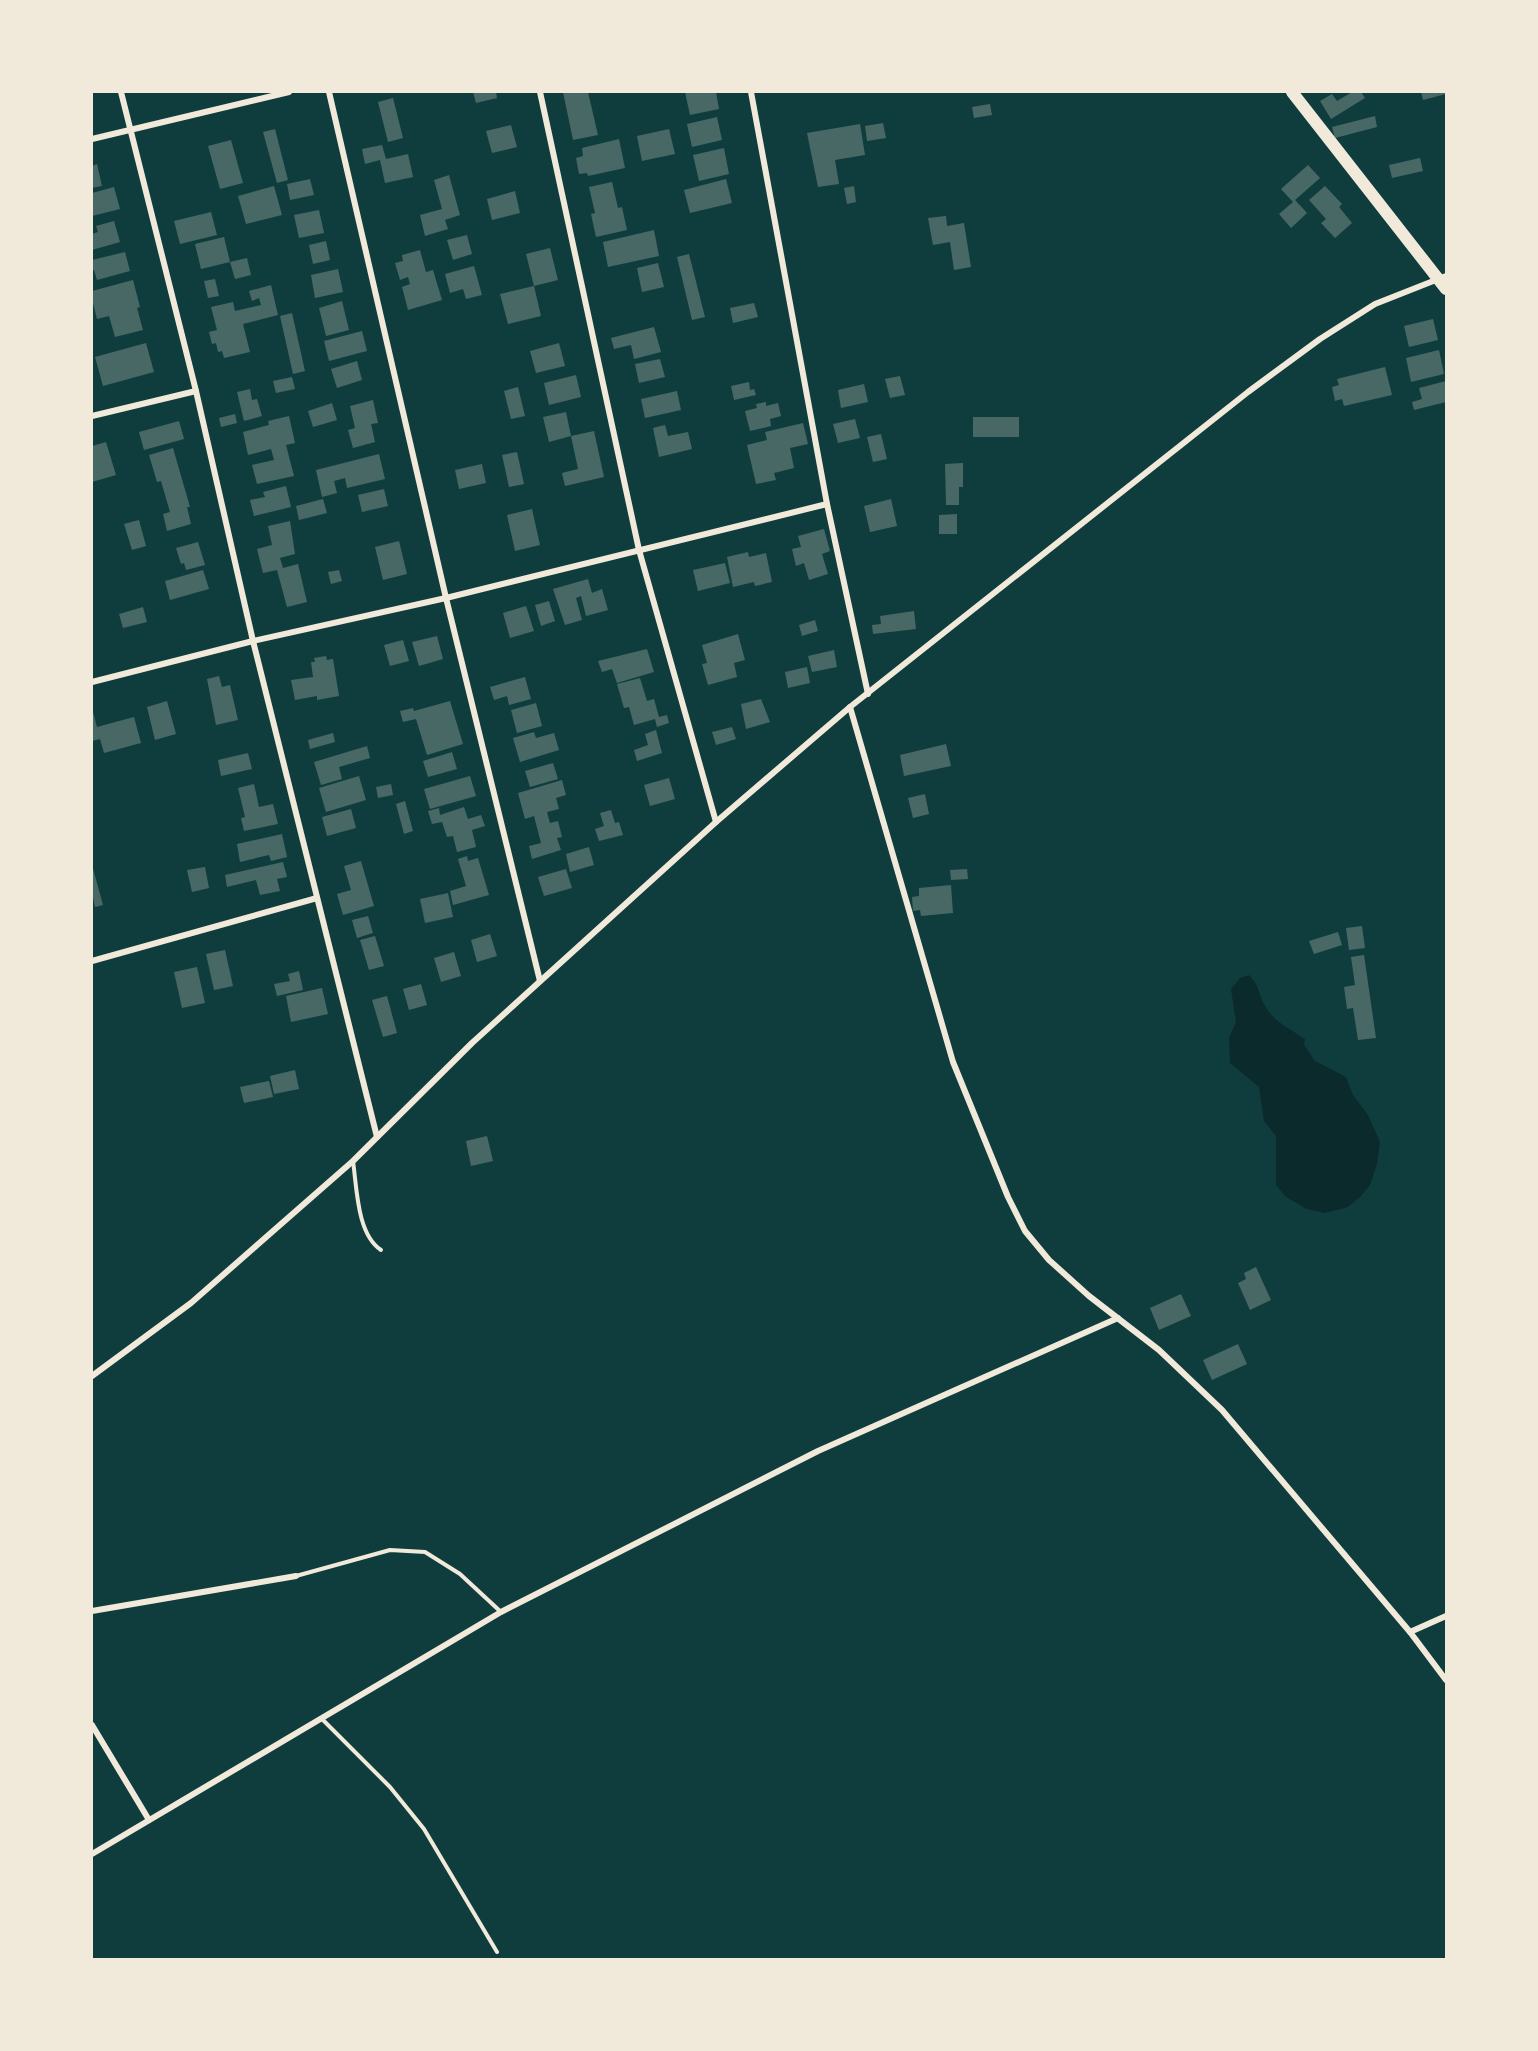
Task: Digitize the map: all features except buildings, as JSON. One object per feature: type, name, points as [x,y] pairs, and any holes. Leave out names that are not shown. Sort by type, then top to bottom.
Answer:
[{"type":"main road","points":[[1292,92],[1442,277],[1446,289]]},
{"type":"street","points":[[121,92],[196,391],[253,641],[377,1137]]},
{"type":"street","points":[[92,139],[289,92]]},
{"type":"street","points":[[328,92],[446,598],[540,981]]},
{"type":"street","points":[[540,92],[639,550],[716,822]]},
{"type":"street","points":[[751,92],[827,504],[868,694]]},
{"type":"street","points":[[92,1376],[191,1303],[353,1161],[472,1042],[716,822],[850,707],[1248,392],[1320,339],[1375,304],[1442,277]]},
{"type":"street","points":[[92,416],[196,391]]},
{"type":"street","points":[[92,682],[253,641],[446,598],[827,504]]},
{"type":"street","points":[[850,707],[953,1062],[1008,1197],[1025,1231],[1049,1260],[1089,1296],[1159,1350],[1222,1410],[1410,1632],[1446,1680]]},
{"type":"street","points":[[92,961],[317,898]]},
{"type":"street","points":[[92,1854],[501,1612],[818,1451],[1118,1318]]},
{"type":"street","points":[[92,1611],[296,1576]]},
{"type":"street","points":[[1410,1632],[1446,1616]]},
{"type":"street","points":[[92,1725],[149,1820]]},
{"type":"lane","points":[[353,1161],[363,1228],[373,1245],[381,1250]]},
{"type":"lane","points":[[296,1576],[390,1550],[424,1552],[460,1574],[501,1612]]},
{"type":"lane","points":[[322,1719],[390,1787],[424,1829],[497,1952]]},
{"type":"water","points":[[1249,975],[1270,1014],[1305,1039],[1304,1045],[1315,1061],[1346,1077],[1353,1095],[1368,1115],[1380,1142],[1377,1164],[1370,1185],[1348,1207],[1325,1213],[1307,1209],[1286,1197],[1276,1185],[1276,1136],[1264,1121],[1259,1087],[1230,1063],[1229,1038],[1236,1022],[1231,989],[1240,978]]}]
